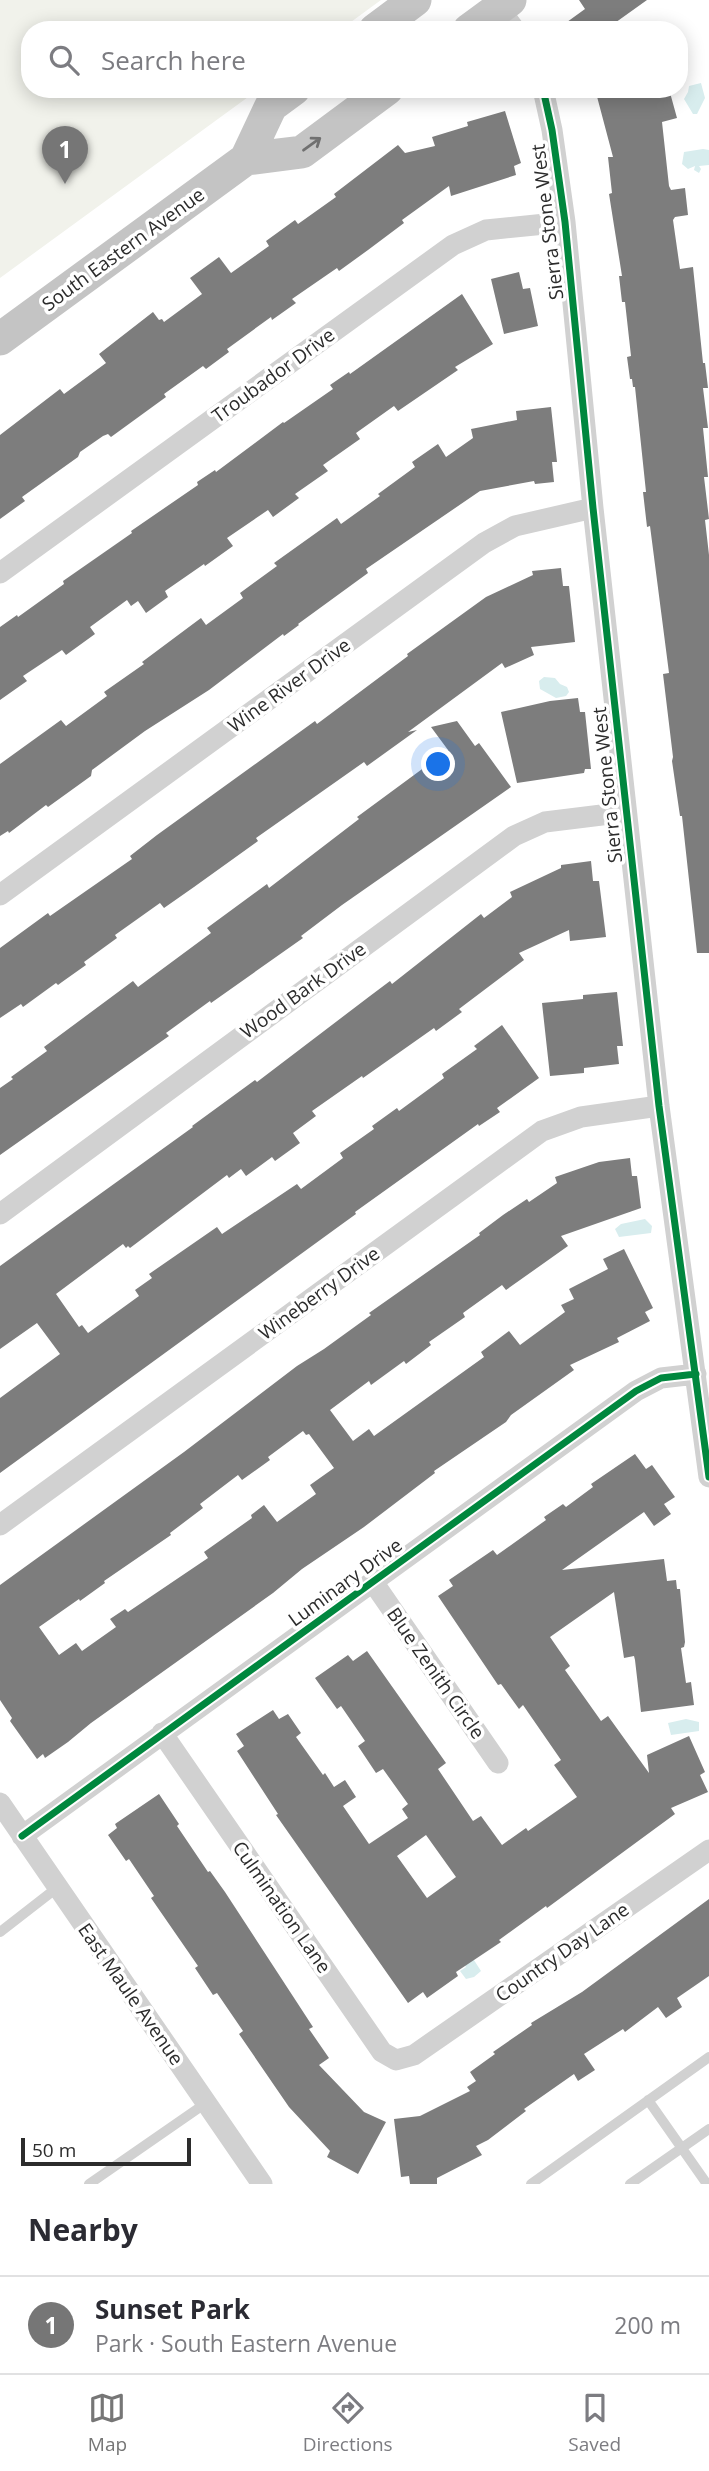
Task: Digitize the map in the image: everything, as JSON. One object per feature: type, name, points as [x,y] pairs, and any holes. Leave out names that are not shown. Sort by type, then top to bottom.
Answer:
[{"type":"main road","points":[[387,21],[415,0]]},
{"type":"main road","points":[[484,21],[504,9]]},
{"type":"main road","name":"South Eastern Avenue","points":[[0,340],[246,159],[271,106],[282,98]]},
{"type":"main road","name":"South Eastern Avenue","points":[[246,159],[302,152],[375,98]]},
{"type":"street","name":"Sierra Stone West","points":[[545,98],[565,222],[593,508],[659,1106],[709,1477]]},
{"type":"street","name":"Troubador Drive","points":[[0,573],[453,245],[486,230],[565,222]]},
{"type":"street","name":"Wine River Drive","points":[[0,895],[484,543],[515,526],[593,508]]},
{"type":"street","name":"Wood Bark Drive","points":[[0,1214],[514,836],[545,822],[626,812]]},
{"type":"street","name":"Wineberry Drive","points":[[0,1525],[542,1131],[581,1117],[659,1106]]},
{"type":"street","name":"Luminary Drive","points":[[22,1836],[636,1391],[661,1378],[696,1374]]},
{"type":"street","name":"Blue Zenith Circle","points":[[373,1582],[498,1763]]},
{"type":"street","name":"Culmination Lane","points":[[162,1733],[382,2052],[396,2060],[414,2055]]},
{"type":"street","name":"East Maule Avenue","points":[[0,1803],[262,2184]]},
{"type":"street","name":"Country Day Lane","points":[[414,2055],[709,1850]]},
{"type":"lane","points":[[0,1932],[58,1887]]},
{"type":"lane","points":[[531,2184],[709,2057]]},
{"type":"lane","points":[[648,2100],[707,2184]]},
{"type":"lane","points":[[89,2184],[206,2103]]},
{"type":"lane","points":[[630,2184],[709,2129]]},
{"type":"shaded area","points":[[0,0],[381,0],[352,21],[21,21],[21,98],[247,98],[0,278]]},
{"type":"shaded area","points":[[701,83],[705,98],[697,114],[693,114],[684,99],[688,98],[689,86]]},
{"type":"shaded area","points":[[709,150],[709,165],[699,166],[699,173],[694,170],[695,166],[688,169],[682,164],[684,152]]},
{"type":"shaded area","points":[[544,677],[555,678],[567,687],[569,692],[566,696],[556,698],[540,689],[539,681]]},
{"type":"shaded area","points":[[645,1219],[652,1226],[651,1233],[619,1237],[615,1229],[621,1224]]},
{"type":"shaded area","points":[[686,1719],[699,1722],[699,1731],[671,1735],[668,1723]]},
{"type":"shaded area","points":[[455,1950],[472,1957],[481,1971],[466,1979],[460,1971],[466,1967]]},
{"type":"building","points":[[579,0],[647,0],[618,21],[568,21],[585,9]]},
{"type":"building","points":[[597,98],[671,98],[677,118],[662,122],[669,186],[671,190],[685,188],[688,215],[675,217],[673,220],[680,269],[693,267],[708,388],[703,388],[708,428],[703,428],[708,477],[704,477],[709,519],[705,520],[709,555],[709,953],[697,953],[682,816],[672,761],[663,674],[669,673],[650,526],[647,527],[635,387],[630,379],[627,357],[631,356],[609,194],[612,193],[608,157],[613,157]]},
{"type":"building","points":[[505,111],[521,163],[514,166],[516,175],[451,196],[449,186],[339,271],[337,268],[292,299],[296,303],[272,320],[271,317],[227,349],[229,352],[206,369],[203,366],[111,437],[108,434],[103,436],[80,452],[78,457],[22,497],[25,501],[0,519],[0,435],[60,389],[64,394],[106,363],[99,354],[153,312],[164,322],[202,294],[190,278],[219,257],[231,273],[269,246],[266,241],[295,220],[298,224],[336,197],[334,194],[398,145],[405,153],[435,146],[432,137],[468,126],[467,122]]},
{"type":"building","points":[[519,272],[523,289],[530,288],[538,326],[504,334],[491,279]]},
{"type":"building","points":[[462,294],[493,344],[455,367],[458,370],[398,411],[394,406],[356,433],[360,439],[323,465],[328,471],[295,494],[299,498],[273,517],[268,510],[227,538],[233,546],[165,591],[168,597],[146,613],[138,601],[131,606],[127,600],[90,627],[95,634],[66,655],[62,650],[23,676],[27,681],[0,700],[0,627],[64,584],[63,581],[198,485],[197,482],[215,470],[216,472],[333,389],[330,385],[349,372],[350,374]]},
{"type":"building","points":[[551,407],[557,462],[552,462],[554,482],[535,484],[534,481],[480,491],[366,569],[368,573],[299,625],[209,690],[145,731],[92,770],[91,776],[48,807],[46,805],[9,833],[8,831],[0,836],[0,764],[61,720],[66,726],[107,696],[104,692],[201,618],[206,625],[243,598],[240,593],[277,566],[274,563],[337,518],[341,524],[380,496],[378,494],[415,467],[412,462],[438,444],[446,457],[473,438],[471,429],[517,420],[516,411]]},
{"type":"building","points":[[561,568],[563,586],[569,586],[575,642],[531,647],[534,655],[505,668],[502,663],[408,732],[417,730],[367,766],[364,762],[256,838],[258,841],[164,908],[160,903],[115,935],[117,938],[58,985],[56,983],[23,1007],[21,1004],[0,1018],[0,948],[48,913],[50,916],[132,859],[130,856],[157,835],[315,721],[317,724],[486,597],[533,575],[532,571]]},
{"type":"building","points":[[578,698],[580,712],[585,712],[591,769],[585,769],[584,773],[517,783],[501,712]]},
{"type":"building","points":[[457,721],[475,746],[479,743],[511,787],[342,905],[301,936],[303,938],[166,1033],[169,1036],[0,1155],[0,1088],[13,1079],[11,1077],[47,1051],[44,1047],[133,981],[138,987],[211,933],[207,928],[267,884],[269,888],[359,819],[357,817],[448,750],[431,727]]},
{"type":"building","points":[[591,861],[593,881],[599,881],[606,937],[570,941],[569,930],[519,953],[524,960],[459,1009],[462,1012],[312,1111],[316,1116],[293,1133],[300,1143],[275,1161],[272,1157],[246,1176],[241,1169],[229,1178],[227,1175],[130,1248],[123,1244],[56,1294],[79,1327],[82,1325],[88,1333],[139,1296],[135,1290],[152,1278],[149,1274],[217,1227],[222,1234],[297,1184],[301,1189],[343,1158],[340,1153],[374,1129],[372,1126],[397,1108],[399,1111],[444,1078],[442,1074],[477,1049],[474,1046],[502,1025],[539,1078],[497,1108],[500,1112],[479,1126],[478,1124],[355,1212],[356,1214],[0,1473],[0,1398],[60,1354],[37,1323],[0,1349],[0,1266],[255,1080],[257,1082],[390,981],[392,984],[481,914],[484,918],[512,897],[510,892],[561,868],[561,865]]},
{"type":"building","points":[[617,992],[623,1046],[617,1046],[619,1064],[584,1068],[584,1073],[550,1076],[542,1003]]},
{"type":"building","points":[[630,1158],[632,1176],[637,1176],[641,1208],[561,1236],[568,1246],[506,1290],[502,1285],[463,1313],[465,1317],[429,1342],[431,1345],[406,1364],[404,1361],[371,1385],[369,1381],[330,1410],[353,1441],[369,1429],[374,1436],[484,1357],[481,1352],[509,1331],[520,1345],[565,1312],[561,1305],[574,1299],[569,1289],[608,1269],[603,1259],[624,1249],[653,1308],[645,1312],[650,1321],[617,1338],[619,1342],[570,1365],[574,1370],[511,1415],[506,1422],[434,1471],[435,1473],[364,1527],[302,1569],[68,1742],[45,1758],[43,1754],[37,1759],[10,1721],[12,1718],[0,1700],[0,1585],[184,1452],[297,1366],[371,1315],[369,1313],[480,1235],[479,1233],[503,1215],[557,1183],[555,1177],[599,1162]],"holes":[[[303,1431],[306,1435],[309,1434],[334,1468],[310,1485],[316,1494],[277,1522],[264,1505],[251,1515],[252,1518],[204,1552],[208,1558],[128,1612],[125,1609],[110,1619],[116,1627],[82,1651],[76,1643],[59,1655],[39,1627],[79,1599],[80,1601],[171,1535],[170,1533],[203,1508],[200,1504],[238,1475],[242,1480]]]},
{"type":"building","points":[[635,1454],[646,1469],[652,1465],[675,1497],[664,1504],[671,1514],[654,1526],[644,1512],[562,1570],[664,1559],[667,1581],[676,1580],[677,1589],[680,1589],[685,1642],[681,1648],[686,1683],[691,1682],[694,1705],[641,1712],[635,1660],[634,1656],[624,1658],[614,1592],[550,1637],[570,1666],[565,1670],[601,1721],[608,1716],[649,1773],[647,1755],[689,1736],[705,1772],[700,1775],[708,1792],[671,1808],[675,1814],[456,1972],[458,1976],[427,1998],[423,1992],[408,2003],[276,1815],[278,1814],[237,1751],[244,1746],[236,1734],[273,1710],[279,1719],[288,1714],[301,1733],[296,1737],[323,1775],[325,1773],[334,1787],[345,1780],[356,1797],[343,1806],[369,1844],[408,1818],[402,1809],[408,1804],[383,1769],[376,1773],[358,1746],[365,1741],[341,1706],[337,1709],[315,1678],[348,1655],[353,1661],[367,1651],[446,1763],[438,1769],[473,1821],[481,1816],[502,1845],[526,1828],[528,1831],[577,1797],[554,1765],[561,1760],[523,1705],[519,1709],[501,1684],[498,1685],[438,1596],[453,1586],[449,1580],[493,1550],[497,1555],[546,1520],[544,1517],[563,1504],[566,1507],[593,1487],[591,1484]],"holes":[[[426,1835],[456,1877],[427,1898],[397,1856]]]},
{"type":"building","points":[[159,1794],[179,1824],[177,1826],[225,1892],[313,2027],[309,2029],[329,2058],[319,2065],[364,2112],[386,2122],[358,2174],[327,2157],[330,2151],[289,2107],[239,2034],[243,2031],[217,1993],[213,1995],[195,1968],[198,1966],[151,1898],[154,1896],[129,1859],[126,1861],[108,1835],[117,1828],[115,1824]]},
{"type":"building","points":[[709,1899],[709,1976],[677,1998],[682,2007],[666,2018],[658,2007],[625,2032],[623,2029],[584,2054],[595,2070],[578,2081],[574,2074],[524,2109],[526,2111],[476,2146],[482,2155],[437,2178],[437,2184],[410,2184],[409,2176],[401,2177],[394,2119],[420,2116],[470,2091],[467,2087],[476,2081],[470,2072],[495,2054],[493,2052],[532,2025],[531,2023],[582,1992]]},
{"type":"cycle path","points":[[545,98],[565,222],[593,508],[659,1106],[709,1477]]},
{"type":"cycle path","points":[[22,1836],[636,1391],[661,1378],[696,1374]]},
{"type":"place","name":"Sunset Park","points":[[65,184]]}]
